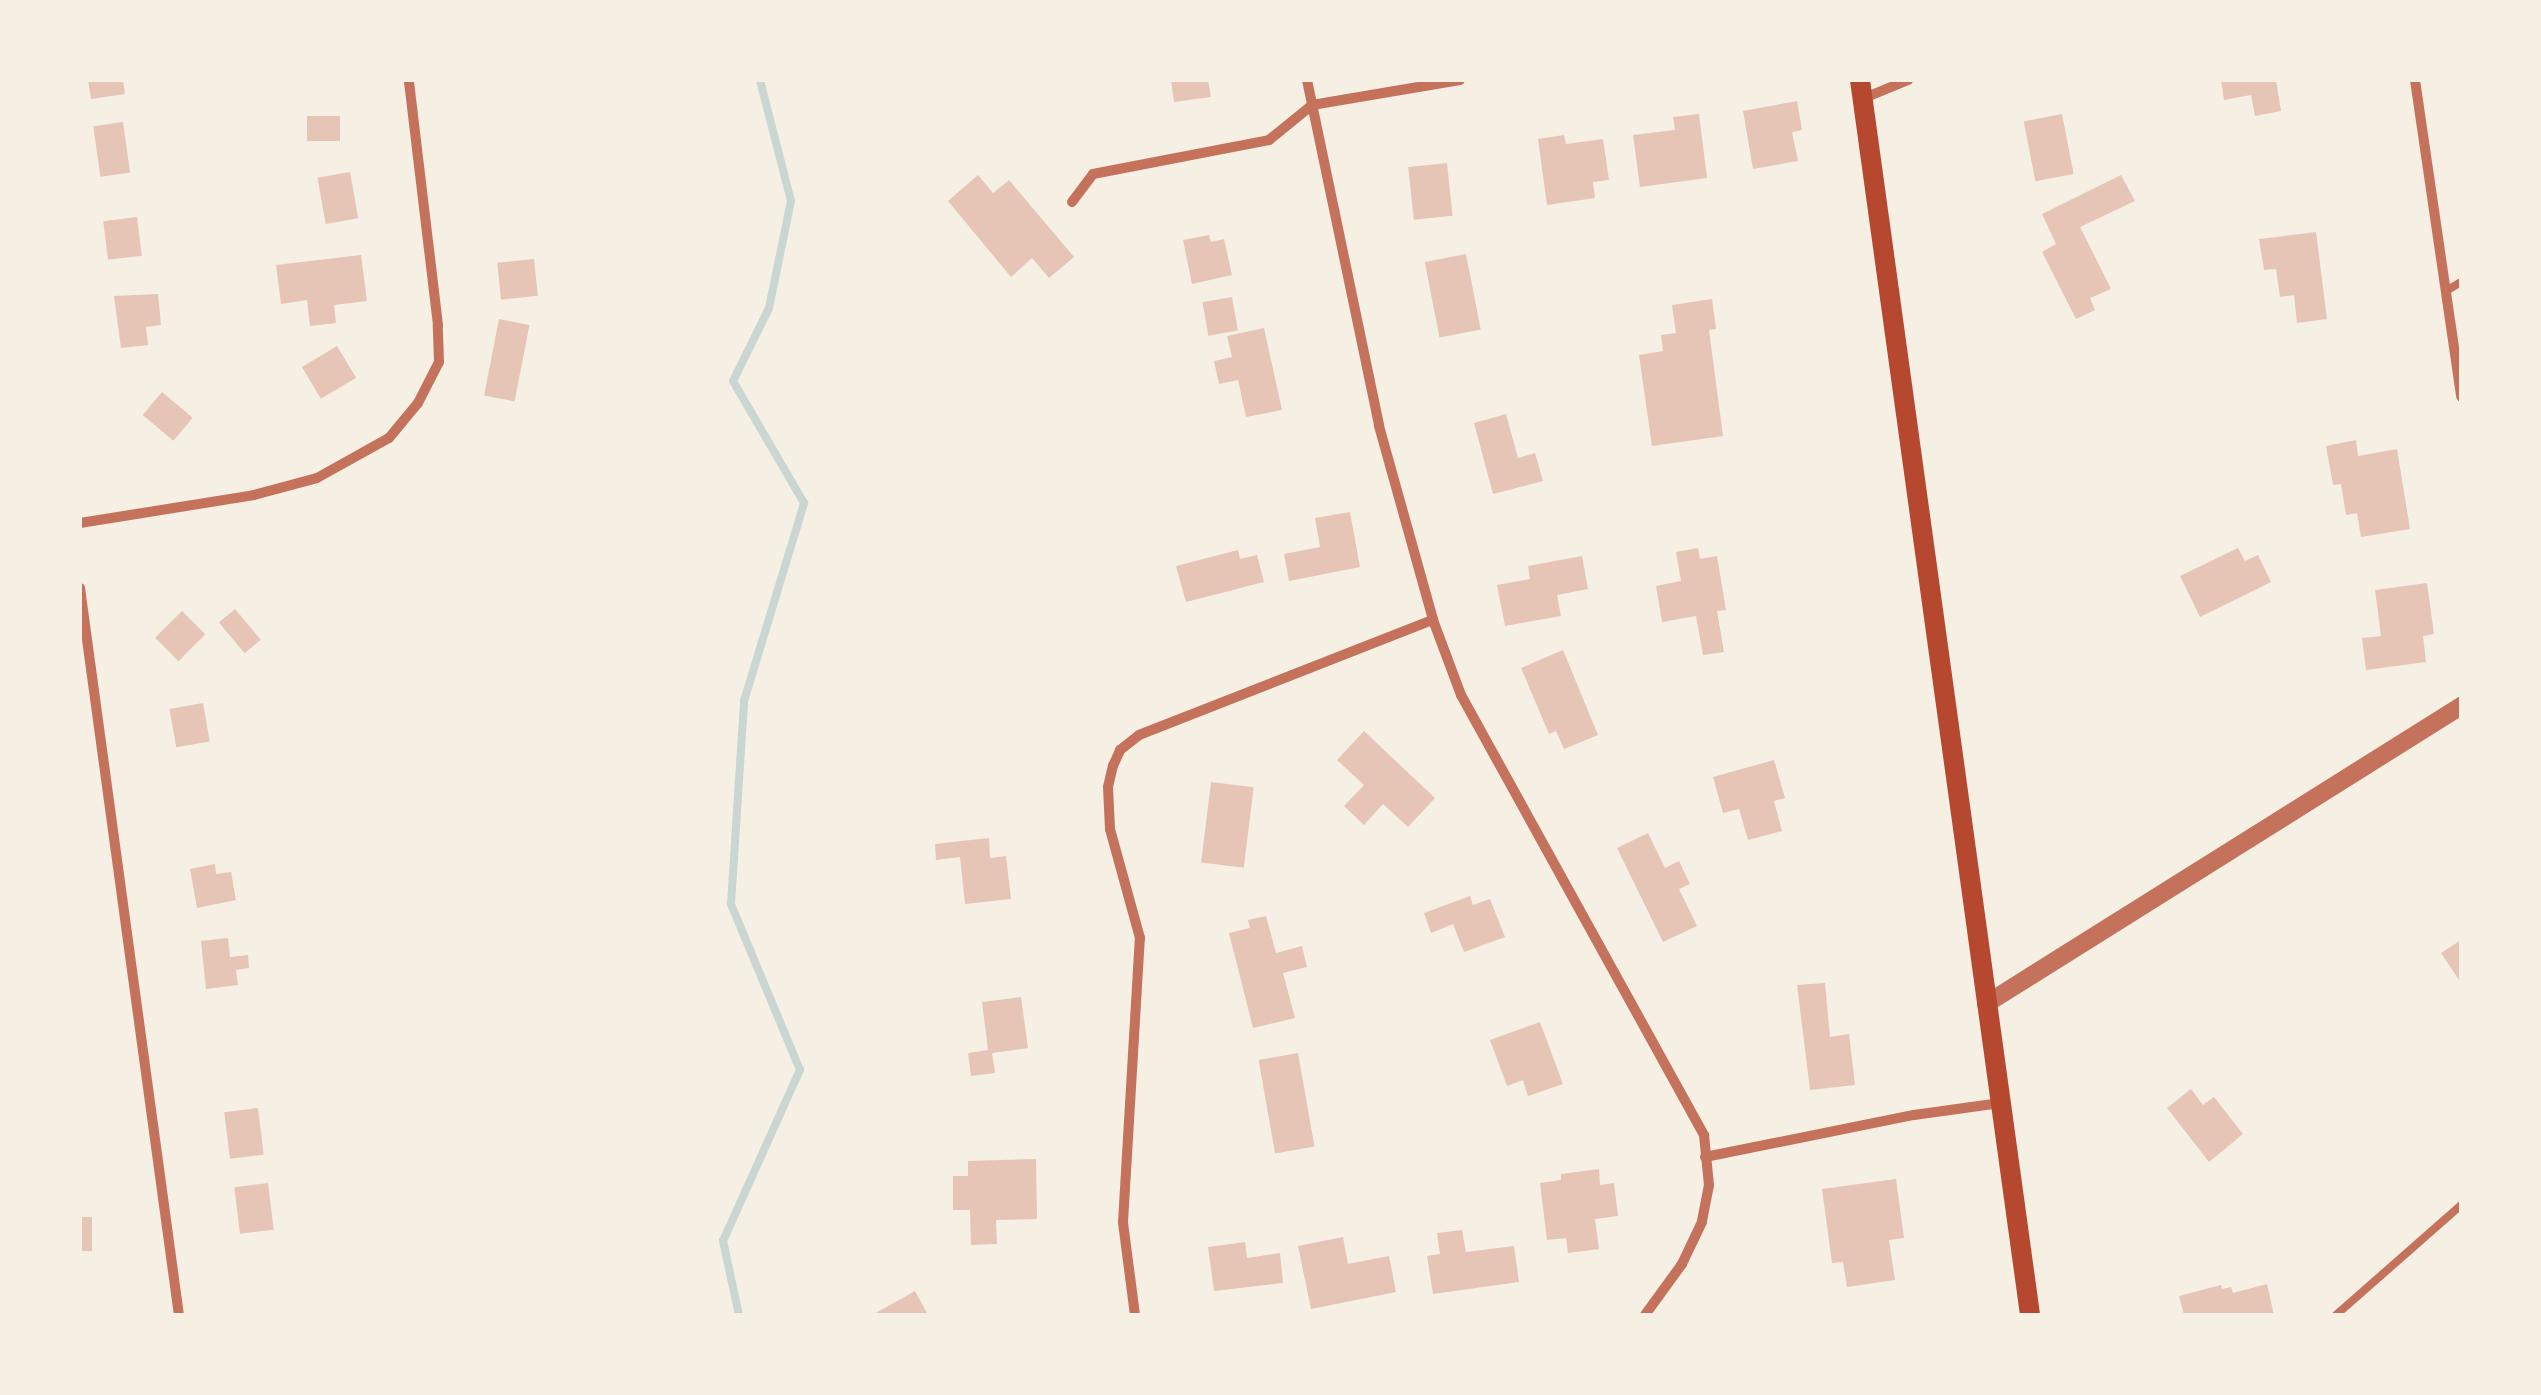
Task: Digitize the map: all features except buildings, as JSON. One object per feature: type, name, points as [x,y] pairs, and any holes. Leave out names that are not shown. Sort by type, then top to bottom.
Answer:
[{"type":"main road","points":[[1861,90],[2030,1315]]},
{"type":"street","points":[[80,523],[254,495],[317,478],[389,438],[418,403],[439,362],[438,325],[409,80]]},
{"type":"street","points":[[1307,80],[1379,426],[1433,620],[1461,695],[1704,1135],[1708,1186],[1702,1222],[1682,1264],[1644,1315]]},
{"type":"street","points":[[1072,202],[1093,174],[1269,140],[1290,128],[1312,106],[1460,80]]},
{"type":"street","points":[[1861,90],[1908,80]]},
{"type":"street","points":[[2415,80],[2461,396]]},
{"type":"street","points":[[80,588],[179,1315]]},
{"type":"street","points":[[1135,1315],[1123,1222],[1140,938],[1110,829],[1108,787],[1113,766],[1120,750],[1140,734],[1433,620]]},
{"type":"street","points":[[1986,1004],[2461,706]]},
{"type":"street","points":[[1705,1157],[1914,1115],[2000,1104]]},
{"type":"lane","points":[[2446,292],[2461,282]]},
{"type":"lane","points":[[2336,1315],[2461,1205]]},
{"type":"waterway","points":[[739,1315],[723,1241],[800,1070],[731,904],[744,701],[804,503],[733,381],[769,308],[791,201],[760,80]]}]
